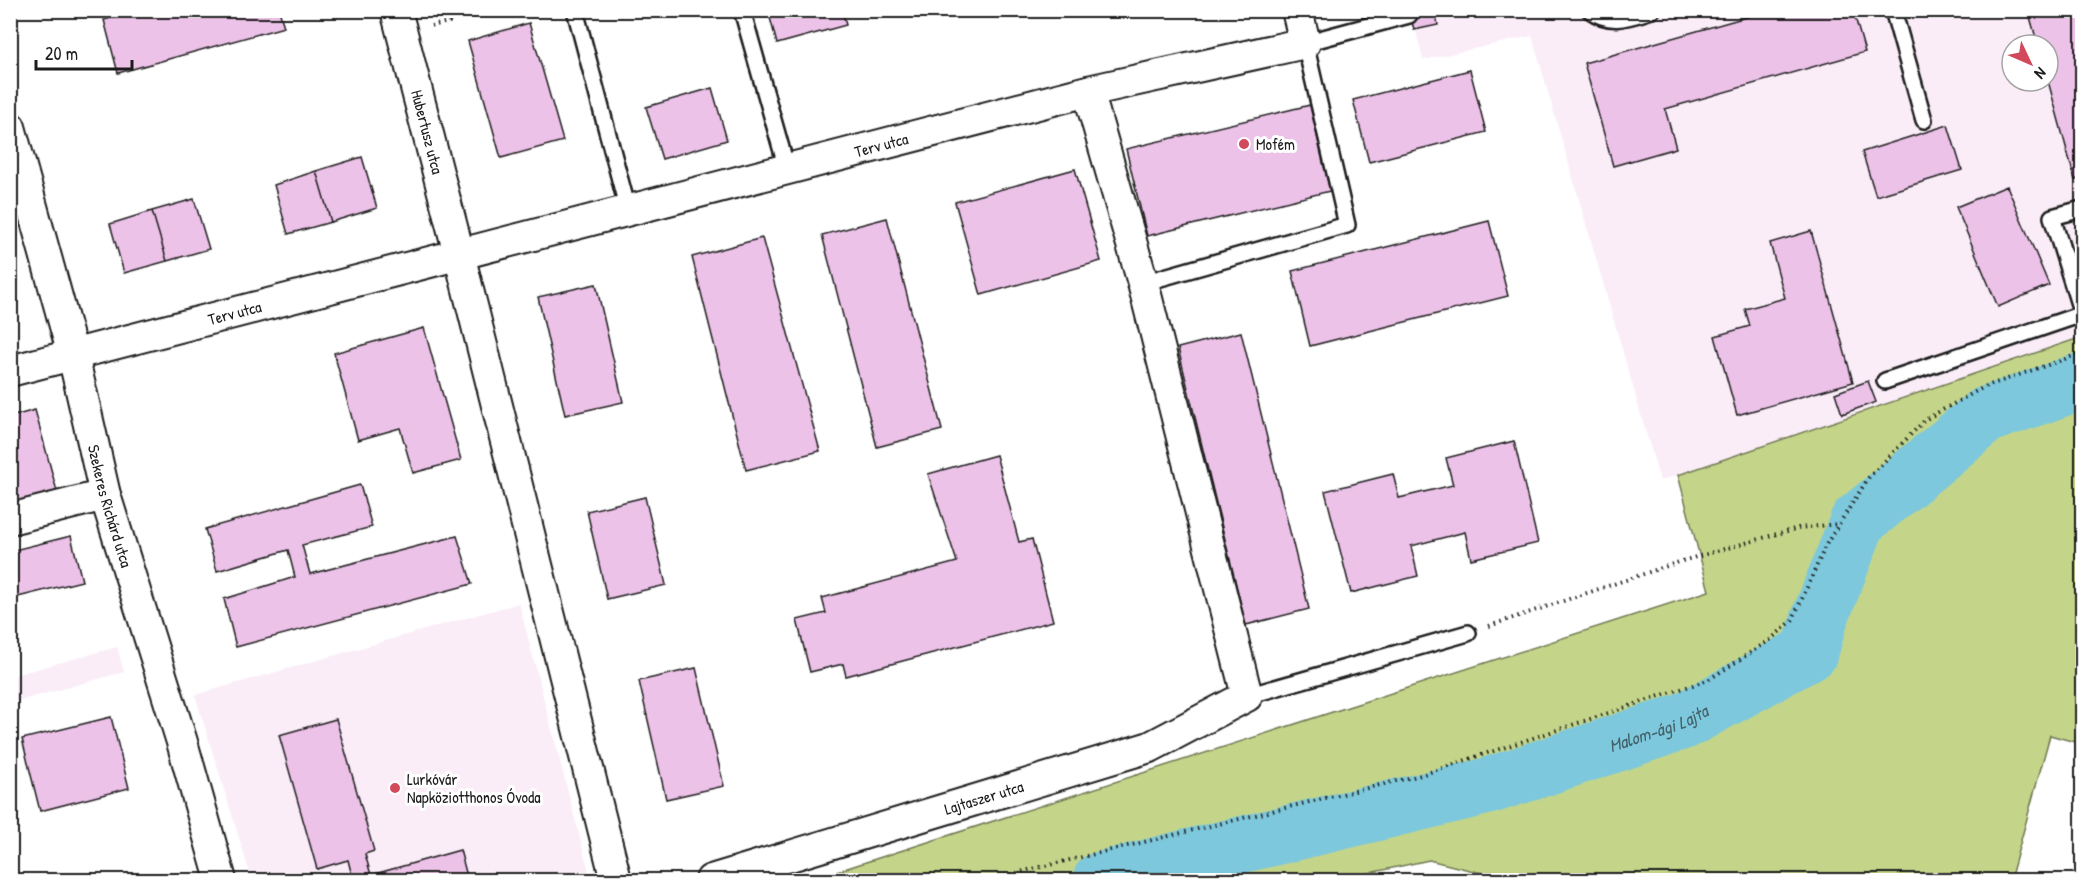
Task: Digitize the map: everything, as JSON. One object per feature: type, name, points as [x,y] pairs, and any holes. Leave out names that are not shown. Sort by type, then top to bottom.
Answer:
[{"type":"street","name":"Hubertusz utca","points":[[396,10],[459,254]]},
{"type":"street","points":[[1297,10],[1305,43]]},
{"type":"street","name":"Terv utca","points":[[10,371],[1088,91],[1305,43]]},
{"type":"street","points":[[1088,91],[1143,283],[1248,696]]},
{"type":"street","name":"Szekeres Richárd utca","points":[[10,127],[73,355],[105,495],[182,741],[221,880]]},
{"type":"street","points":[[459,254],[616,880]]},
{"type":"street","points":[[10,519],[105,495]]},
{"type":"street","name":"Lajtaszer utca","points":[[711,880],[1150,747],[1248,696]]},
{"type":"lane","points":[[575,10],[628,210]]},
{"type":"lane","points":[[742,10],[787,169]]},
{"type":"lane","points":[[1590,10],[1603,18],[1619,19],[1652,10]]},
{"type":"lane","points":[[1893,10],[1924,120]]},
{"type":"lane","points":[[1143,283],[1347,225],[1305,43],[1409,15]]},
{"type":"lane","points":[[1885,381],[2082,314],[2052,217],[2082,209]]},
{"type":"lane","points":[[1248,696],[1468,633]]},
{"type":"path","points":[[987,880],[1421,776],[1708,680],[1770,640],[1792,621],[1827,543],[1869,477],[1926,419],[1984,387],[2082,354]]},
{"type":"path","points":[[1468,633],[1682,561],[1798,528],[1839,524]]},
{"type":"shaded area","points":[[1411,11],[2082,11],[2082,337],[1660,481],[1532,36],[1423,60]]},
{"type":"shaded area","name":"Lurkóvár Napköziotthonos Óvoda","points":[[519,603],[591,880],[252,880],[195,695]]},
{"type":"shaded area","points":[[117,647],[124,672],[11,703],[11,676]]},
{"type":"green space","points":[[2082,337],[2082,744],[2050,735],[2010,880],[1510,880],[1429,860],[1337,880],[810,880],[1709,591],[1678,475]]},
{"type":"building","points":[[139,10],[279,10],[284,27],[118,73],[104,20]]},
{"type":"building","points":[[768,10],[842,10],[846,25],[777,44]]},
{"type":"building","points":[[1409,10],[1435,10],[1438,25],[1414,30]]},
{"type":"building","points":[[1771,10],[1853,10],[1865,52],[1665,109],[1676,148],[1613,166],[1584,63]]},
{"type":"building","points":[[2028,10],[2082,10],[2082,178],[2075,180],[2051,93],[2060,93],[2060,33],[2035,33]]},
{"type":"building","points":[[529,23],[563,141],[501,158],[468,41]]},
{"type":"building","points":[[1470,70],[1486,132],[1369,162],[1353,100]]},
{"type":"building","points":[[712,88],[727,140],[662,159],[646,107]]},
{"type":"building","points":[[1310,105],[1330,191],[1147,236],[1126,149]]},
{"type":"building","points":[[1948,125],[1962,170],[1876,196],[1862,152]]},
{"type":"building","points":[[362,157],[377,208],[331,222],[316,171]]},
{"type":"building","points":[[1075,169],[1101,261],[981,295],[955,202]]},
{"type":"building","points":[[316,171],[331,222],[288,234],[274,185]]},
{"type":"building","points":[[2007,186],[2049,285],[1998,307],[1956,207]]},
{"type":"building","points":[[194,199],[209,249],[167,261],[152,211]]},
{"type":"building","points":[[152,211],[167,261],[124,273],[110,224]]},
{"type":"building","points":[[887,218],[942,430],[877,447],[822,235]]},
{"type":"building","points":[[1489,221],[1508,296],[1310,346],[1292,271]]},
{"type":"building","points":[[1811,231],[1853,382],[1737,415],[1715,336],[1750,326],[1745,309],[1785,298],[1770,243]]},
{"type":"building","points":[[762,238],[820,451],[746,470],[692,257]]},
{"type":"building","points":[[596,284],[623,402],[565,415],[538,297]]},
{"type":"building","points":[[424,328],[461,460],[413,473],[400,428],[358,440],[334,353]]},
{"type":"building","points":[[1241,332],[1309,609],[1246,625],[1178,348]]},
{"type":"building","points":[[1868,381],[1876,402],[1842,414],[1835,393]]},
{"type":"building","points":[[35,410],[58,495],[10,508],[10,417]]},
{"type":"building","points":[[1514,441],[1538,543],[1471,559],[1465,532],[1411,546],[1418,576],[1351,593],[1325,491],[1393,474],[1399,498],[1453,485],[1446,458]]},
{"type":"building","points":[[996,455],[1019,542],[1032,539],[1053,621],[846,676],[843,664],[810,672],[797,620],[826,613],[822,598],[957,562],[928,474]]},
{"type":"building","points":[[360,485],[372,527],[302,545],[310,574],[457,536],[472,584],[236,647],[224,599],[295,577],[288,550],[217,571],[205,529]]},
{"type":"building","points":[[645,497],[666,585],[607,599],[587,511]]},
{"type":"building","points":[[71,536],[82,581],[10,599],[10,551]]},
{"type":"building","points":[[696,668],[724,786],[666,799],[639,681]]},
{"type":"building","points":[[111,717],[129,788],[40,811],[22,739]]},
{"type":"building","points":[[336,719],[374,851],[365,854],[371,875],[460,850],[468,880],[353,880],[348,860],[317,869],[279,735]]},
{"type":"waterway","name":"Malom-ági Lajta","points":[[1101,880],[1488,786],[1684,721],[1810,652],[1819,620],[1858,521],[1986,415],[2082,381]]},
{"type":"place","name":"Mofém","points":[[1244,144]]},
{"type":"place","name":"Lurkóvár Napköziotthonos Óvoda","points":[[395,788]]}]
